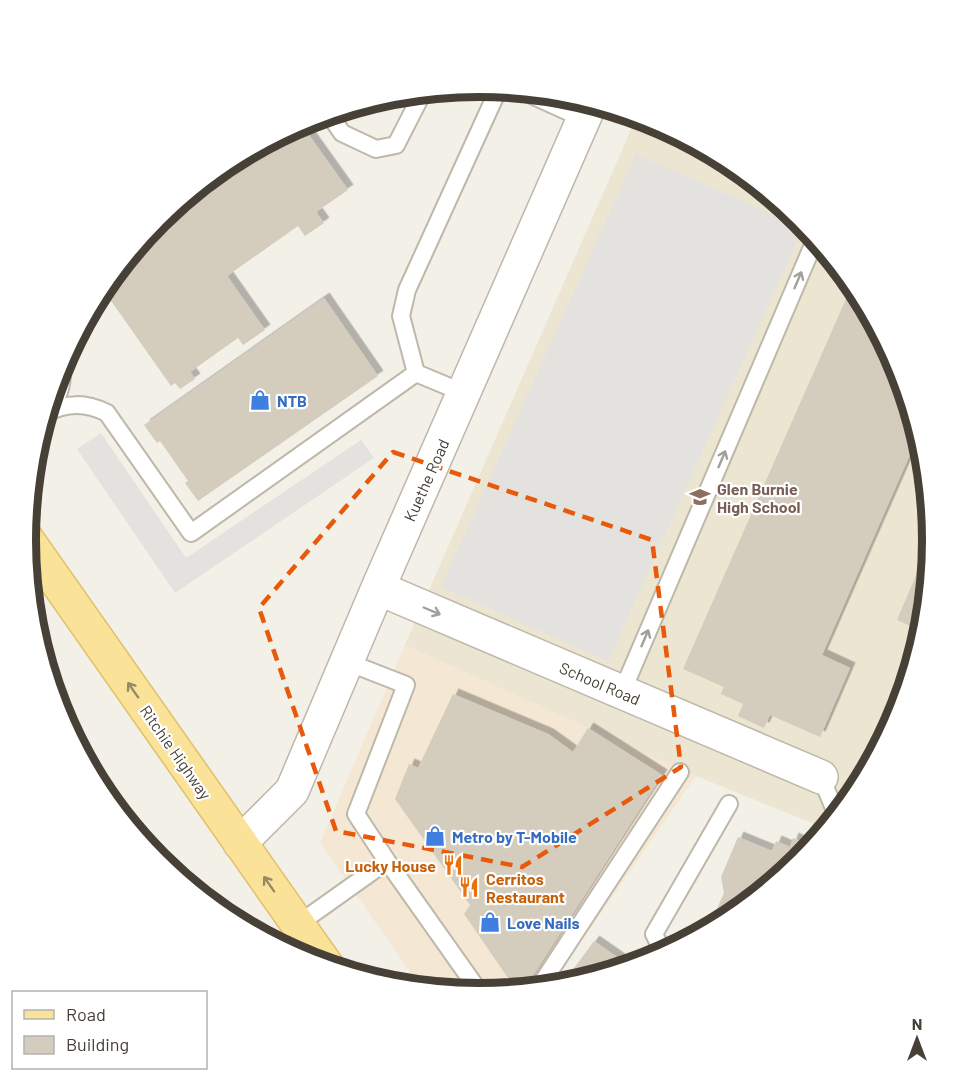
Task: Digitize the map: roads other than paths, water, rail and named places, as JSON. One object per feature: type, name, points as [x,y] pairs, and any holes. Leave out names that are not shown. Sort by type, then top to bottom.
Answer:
[{"type":"main road","name":"Ritchie Highway","points":[[36,553],[317,953]]},
{"type":"street","name":"Kuethe Road","points":[[240,843],[292,791],[464,393],[594,112]]},
{"type":"street","name":"School Road","points":[[378,588],[821,777]]},
{"type":"lane","points":[[416,373],[401,316],[407,290],[495,98]]},
{"type":"lane","points":[[334,122],[342,133],[376,149],[396,145],[418,102]]},
{"type":"lane","points":[[622,692],[812,247]]},
{"type":"lane","points":[[416,373],[464,393]]},
{"type":"lane","points":[[56,409],[79,404],[97,408],[106,413],[191,533],[416,373]]},
{"type":"lane","points":[[347,662],[406,685],[356,814],[474,984]]},
{"type":"lane","points":[[545,979],[680,771]]},
{"type":"lane","points":[[821,777],[834,806]]},
{"type":"lane","points":[[660,945],[654,934],[729,804]]},
{"type":"lane","points":[[297,925],[387,861]]},
{"type":"place","name":"NTB","points":[[260,400]]},
{"type":"place","name":"Glen Burnie High School","points":[[700,497]]},
{"type":"place","name":"Metro by T-Mobile","points":[[435,836]]},
{"type":"place","name":"Lucky House","points":[[453,865]]},
{"type":"place","name":"Cerritos Restaurant","points":[[469,887]]},
{"type":"place","name":"Love Nails","points":[[490,922]]}]
